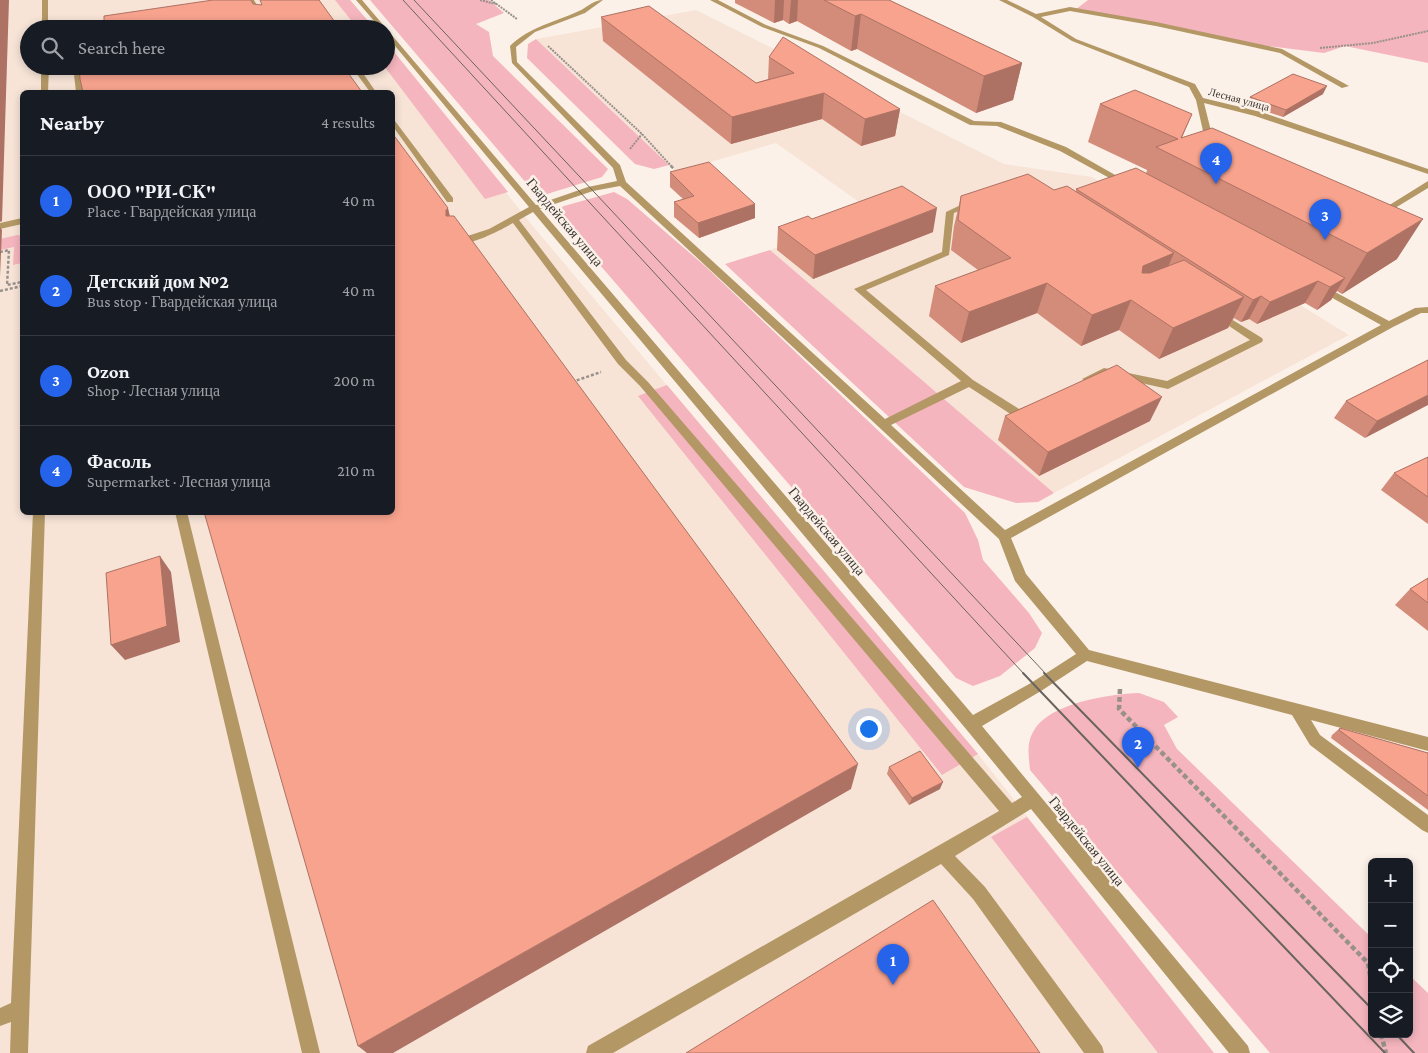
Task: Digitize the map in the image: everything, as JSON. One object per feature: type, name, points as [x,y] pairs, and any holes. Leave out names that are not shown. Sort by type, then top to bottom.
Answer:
[{"type":"street","points":[[44,0],[45,20]]},
{"type":"street","points":[[251,0],[262,20]]},
{"type":"street","name":"Гвардейская улица","points":[[359,0],[376,20]]},
{"type":"street","points":[[600,0],[584,12],[533,31],[514,46],[514,62],[617,167],[622,183],[1004,536],[1020,577],[1085,655],[1428,744]]},
{"type":"street","points":[[713,0],[764,26],[821,47],[973,123],[998,124],[1063,149],[1132,186]]},
{"type":"street","name":"Лесная улица","points":[[1002,0],[1035,16],[1074,40],[1192,86],[1200,100],[1258,114],[1428,172]]},
{"type":"street","points":[[1035,16],[1070,9],[1156,24],[1282,51],[1345,86]]},
{"type":"street","name":"Гвардейская улица","points":[[395,46],[971,724],[1242,1053]]},
{"type":"street","points":[[45,75],[45,90]]},
{"type":"street","points":[[77,75],[80,90]]},
{"type":"street","points":[[361,75],[372,90]]},
{"type":"street","points":[[1200,100],[1209,140],[1227,148]]},
{"type":"street","points":[[395,123],[450,200]]},
{"type":"street","points":[[458,242],[492,232],[534,208],[591,189],[622,183]]},
{"type":"street","points":[[1370,210],[1379,214],[1428,184]]},
{"type":"street","points":[[984,198],[950,212],[946,253],[859,289],[969,382],[1019,414],[1036,406]]},
{"type":"street","points":[[514,219],[622,362],[644,384],[1011,814]]},
{"type":"street","points":[[0,226],[20,221]]},
{"type":"street","points":[[1312,283],[1389,325]]},
{"type":"street","points":[[1078,384],[1104,371],[1168,384],[1258,340],[1211,309]]},
{"type":"street","points":[[1004,536],[1389,325],[1419,310],[1428,310]]},
{"type":"street","points":[[884,424],[969,382]]},
{"type":"street","points":[[19,1053],[39,515]]},
{"type":"street","points":[[182,515],[311,1053]]},
{"type":"street","points":[[971,724],[1036,687],[1085,655]]},
{"type":"street","points":[[1296,709],[1316,740],[1428,825]]},
{"type":"street","points":[[595,1053],[1033,800]]},
{"type":"street","points":[[942,854],[979,894],[1095,1053]]},
{"type":"street","points":[[0,1017],[20,1009]]},
{"type":"path","points":[[480,0],[496,4]]},
{"type":"path","points":[[492,0],[533,31],[642,134],[674,169]]},
{"type":"path","points":[[1282,51],[1373,43],[1428,31]]},
{"type":"path","points":[[0,252],[10,250],[8,285],[20,282]]},
{"type":"path","points":[[0,291],[20,286]]},
{"type":"path","points":[[570,383],[602,371]]},
{"type":"path","points":[[1120,664],[1119,709],[1368,963]]},
{"type":"path","points":[[1383,1038],[1386,1053]]},
{"type":"shaded area","points":[[0,0],[350,0],[367,20],[20,20],[20,75],[395,75],[395,54],[532,225],[978,754],[1214,1053],[0,1053]]},
{"type":"shaded area","points":[[335,0],[350,0],[367,20],[351,20]]},
{"type":"shaded area","points":[[370,0],[489,0],[504,13],[476,24],[489,32],[493,56],[608,169],[602,177],[547,194],[533,191],[395,29],[395,20],[387,20]]},
{"type":"shaded area","points":[[1088,0],[1428,0],[1428,63],[1345,46],[1324,53],[1244,43],[1075,10]]},
{"type":"shaded area","points":[[696,10],[1004,164],[1092,177],[1349,335],[1054,493],[770,250],[873,212],[776,143],[676,172],[536,39]]},
{"type":"shaded area","points":[[536,39],[669,165],[654,169],[635,164],[527,58],[528,44]]},
{"type":"shaded area","points":[[395,53],[508,192],[485,199],[391,75],[395,75]]},
{"type":"shaded area","points":[[614,192],[627,199],[705,266],[965,513],[978,540],[983,560],[1029,613],[1042,633],[1035,648],[1000,676],[973,686],[956,678],[556,214],[556,210],[564,206]]},
{"type":"shaded area","points":[[20,236],[20,263],[13,265],[14,247],[0,250],[0,239]]},
{"type":"shaded area","points":[[770,250],[1054,493],[1038,502],[1016,503],[964,487],[725,264]]},
{"type":"shaded area","points":[[667,385],[978,754],[942,775],[638,396]]},
{"type":"shaded area","points":[[1139,693],[1164,702],[1178,717],[1164,725],[1177,749],[1368,934],[1368,1038],[1413,1038],[1413,979],[1428,993],[1428,1053],[1270,1053],[1030,770],[1029,741],[1041,722],[1065,707],[1112,695]]},
{"type":"shaded area","points":[[1027,817],[1214,1053],[1158,1053],[991,837]]},
{"type":"building","points":[[213,0],[251,0],[253,4],[262,5],[260,0],[319,0],[333,20],[104,20],[104,16]]},
{"type":"building","points":[[824,0],[889,0],[1022,63],[984,76],[861,14],[855,16]]},
{"type":"building","points":[[649,6],[756,83],[794,73],[769,57],[783,37],[900,109],[865,119],[824,93],[732,117],[601,17]]},
{"type":"building","points":[[1293,74],[1327,86],[1286,110],[1250,97]]},
{"type":"building","points":[[80,75],[350,75],[361,90],[83,90]]},
{"type":"building","points":[[1135,90],[1192,114],[1181,138],[1212,128],[1423,219],[1367,253],[1156,147],[1178,139],[1100,104]]},
{"type":"building","points":[[395,137],[448,208],[446,216],[454,216],[858,764],[358,1046],[205,515],[395,515]]},
{"type":"building","points":[[709,162],[755,204],[698,223],[674,202],[694,196],[670,172]]},
{"type":"building","points":[[1136,168],[1345,278],[1330,287],[1318,281],[1270,302],[1261,296],[1253,300],[1076,189]]},
{"type":"building","points":[[1028,174],[1054,190],[1067,186],[1174,253],[1143,266],[1142,273],[1150,273],[1184,260],[1244,297],[1173,328],[1131,300],[1092,315],[1047,283],[969,312],[935,286],[1011,258],[958,220],[961,196]]},
{"type":"building","points":[[902,186],[937,208],[815,255],[778,227],[808,216],[812,219]]},
{"type":"building","points":[[1428,360],[1428,395],[1377,421],[1346,401]]},
{"type":"building","points":[[1117,365],[1162,397],[1048,452],[1005,416]]},
{"type":"building","points":[[1428,457],[1428,497],[1394,473]]},
{"type":"building","points":[[160,556],[167,626],[111,645],[106,573]]},
{"type":"building","points":[[1428,578],[1428,603],[1410,589]]},
{"type":"building","points":[[1340,728],[1428,753],[1428,796],[1339,730]]},
{"type":"building","points":[[920,751],[943,782],[912,798],[889,767]]},
{"type":"building","points":[[933,900],[1040,1053],[686,1053]]},
{"type":"tram line","points":[[403,0],[1024,674]]},
{"type":"tram line","points":[[414,0],[1046,674]]},
{"type":"tram line","points":[[1023,673],[1385,1053]]},
{"type":"tram line","points":[[1044,673],[1368,1005]]},
{"type":"tram line","points":[[1400,1038],[1414,1053]]},
{"type":"place","name":"Фасоль","points":[[1216,184]]},
{"type":"place","name":"Ozon","points":[[1325,240]]},
{"type":"place","name":"Детский дом №2","points":[[1138,768]]},
{"type":"place","name":"ООО \"РИ-СК\"","points":[[893,985]]}]
